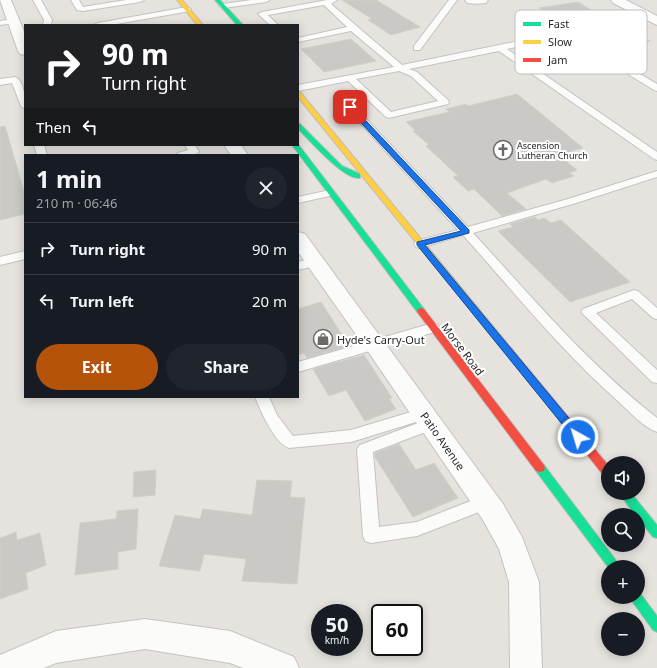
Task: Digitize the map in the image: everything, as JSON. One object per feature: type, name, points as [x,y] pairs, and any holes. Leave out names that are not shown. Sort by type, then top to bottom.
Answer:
[{"type":"main road","points":[[179,0],[199,24]]},
{"type":"main road","points":[[220,3],[239,24]]},
{"type":"main road","points":[[299,94],[601,464]]},
{"type":"main road","points":[[299,126],[340,167],[370,182]]},
{"type":"main road","name":"Morse Road","points":[[296,146],[609,560]]},
{"type":"main road","points":[[630,500],[657,533]]},
{"type":"main road","points":[[641,604],[657,626]]},
{"type":"street","points":[[5,0],[23,43]]},
{"type":"street","points":[[471,0],[482,0]]},
{"type":"street","points":[[617,0],[636,10]]},
{"type":"street","points":[[647,16],[657,21]]},
{"type":"street","points":[[233,146],[239,154]]},
{"type":"street","name":"Patio Avenue","points":[[299,241],[306,264],[375,344],[486,502],[512,546],[524,582],[526,668]]},
{"type":"street","points":[[6,668],[56,647],[145,634],[230,647],[283,668]]},
{"type":"lane","points":[[37,0],[48,20],[47,24]]},
{"type":"lane","points":[[75,0],[80,8],[84,9],[140,0]]},
{"type":"lane","points":[[220,3],[266,0]]},
{"type":"lane","points":[[417,48],[453,0]]},
{"type":"lane","points":[[273,24],[262,14],[330,1],[353,28],[400,68],[414,74],[445,102],[389,115],[350,78]]},
{"type":"lane","points":[[104,24],[187,9]]},
{"type":"lane","points":[[143,17],[147,24]]},
{"type":"lane","points":[[0,23],[13,21]]},
{"type":"lane","points":[[299,40],[353,28]]},
{"type":"lane","points":[[299,88],[515,45]]},
{"type":"lane","points":[[500,48],[515,58]]},
{"type":"lane","points":[[537,74],[657,157]]},
{"type":"lane","points":[[634,74],[657,88]]},
{"type":"lane","points":[[0,82],[15,80],[24,76]]},
{"type":"lane","points":[[15,80],[24,103]]},
{"type":"lane","points":[[368,95],[349,100],[350,107],[577,355],[635,409],[657,426]]},
{"type":"lane","points":[[185,154],[194,152],[191,146]]},
{"type":"lane","points":[[420,244],[572,201],[657,174]]},
{"type":"lane","points":[[299,200],[330,193]]},
{"type":"lane","points":[[0,261],[24,255]]},
{"type":"lane","points":[[657,315],[634,294],[587,312],[657,378]]},
{"type":"lane","points":[[299,367],[432,328]]},
{"type":"lane","points":[[262,398],[271,418],[289,442],[352,436],[428,419]]},
{"type":"lane","points":[[428,419],[365,449],[371,536],[417,529],[486,502]]},
{"type":"building","points":[[342,0],[376,0],[420,27],[391,35],[368,20],[372,19]]},
{"type":"building","points":[[578,2],[591,10],[542,10],[539,8]]},
{"type":"building","points":[[351,39],[376,61],[324,72],[301,49]]},
{"type":"building","name":"Ascension Lutheran Church","points":[[517,94],[583,148],[571,151],[577,156],[563,159],[577,170],[569,173],[574,176],[552,183],[546,179],[507,193],[526,209],[502,216],[474,189],[468,191],[453,177],[458,176],[426,146],[429,145],[413,131],[415,130],[406,122],[449,112],[446,109],[466,104],[468,106]]},
{"type":"building","points":[[5,126],[24,192],[24,214],[0,220],[0,127]]},
{"type":"building","points":[[535,217],[538,220],[544,218],[551,223],[561,220],[630,282],[570,302],[498,231],[513,227],[510,224]]},
{"type":"building","points":[[321,302],[349,346],[307,358],[304,353],[299,355],[299,309]]},
{"type":"building","points":[[364,355],[392,398],[389,399],[396,409],[365,421],[346,390],[329,396],[313,369]]},
{"type":"building","points":[[399,444],[416,470],[434,463],[458,498],[413,517],[375,457],[375,453]]},
{"type":"building","points":[[156,470],[155,495],[133,497],[134,472]]},
{"type":"building","points":[[257,480],[292,481],[290,497],[305,498],[297,584],[242,581],[246,559],[204,554],[200,571],[159,566],[175,515],[200,519],[203,509],[252,515]]},
{"type":"building","points":[[138,509],[136,549],[118,552],[118,569],[75,575],[80,523],[116,519],[117,511]]},
{"type":"building","points":[[16,532],[17,540],[40,533],[46,565],[26,573],[28,589],[0,599],[0,538]]},
{"type":"traffic: fast","points":[[217,0],[239,24]]},
{"type":"traffic: fast","points":[[299,126],[340,167],[357,176]]},
{"type":"traffic: fast","points":[[296,146],[421,311]]},
{"type":"traffic: fast","points":[[540,468],[610,560]]},
{"type":"traffic: fast","points":[[630,500],[657,533]]},
{"type":"traffic: fast","points":[[641,604],[657,626]]},
{"type":"traffic: slow","points":[[179,0],[199,24]]},
{"type":"traffic: slow","points":[[299,94],[508,350]]},
{"type":"traffic: jam","points":[[421,311],[540,468]]},
{"type":"traffic: jam","points":[[508,350],[601,464]]},
{"type":"place","name":"Ascension Lutheran Church","points":[[503,150]]},
{"type":"place","name":"Hyde's Carry-Out","points":[[323,339]]},
{"type":"route","points":[[350,107],[466,232],[420,244],[578,437]]}]
